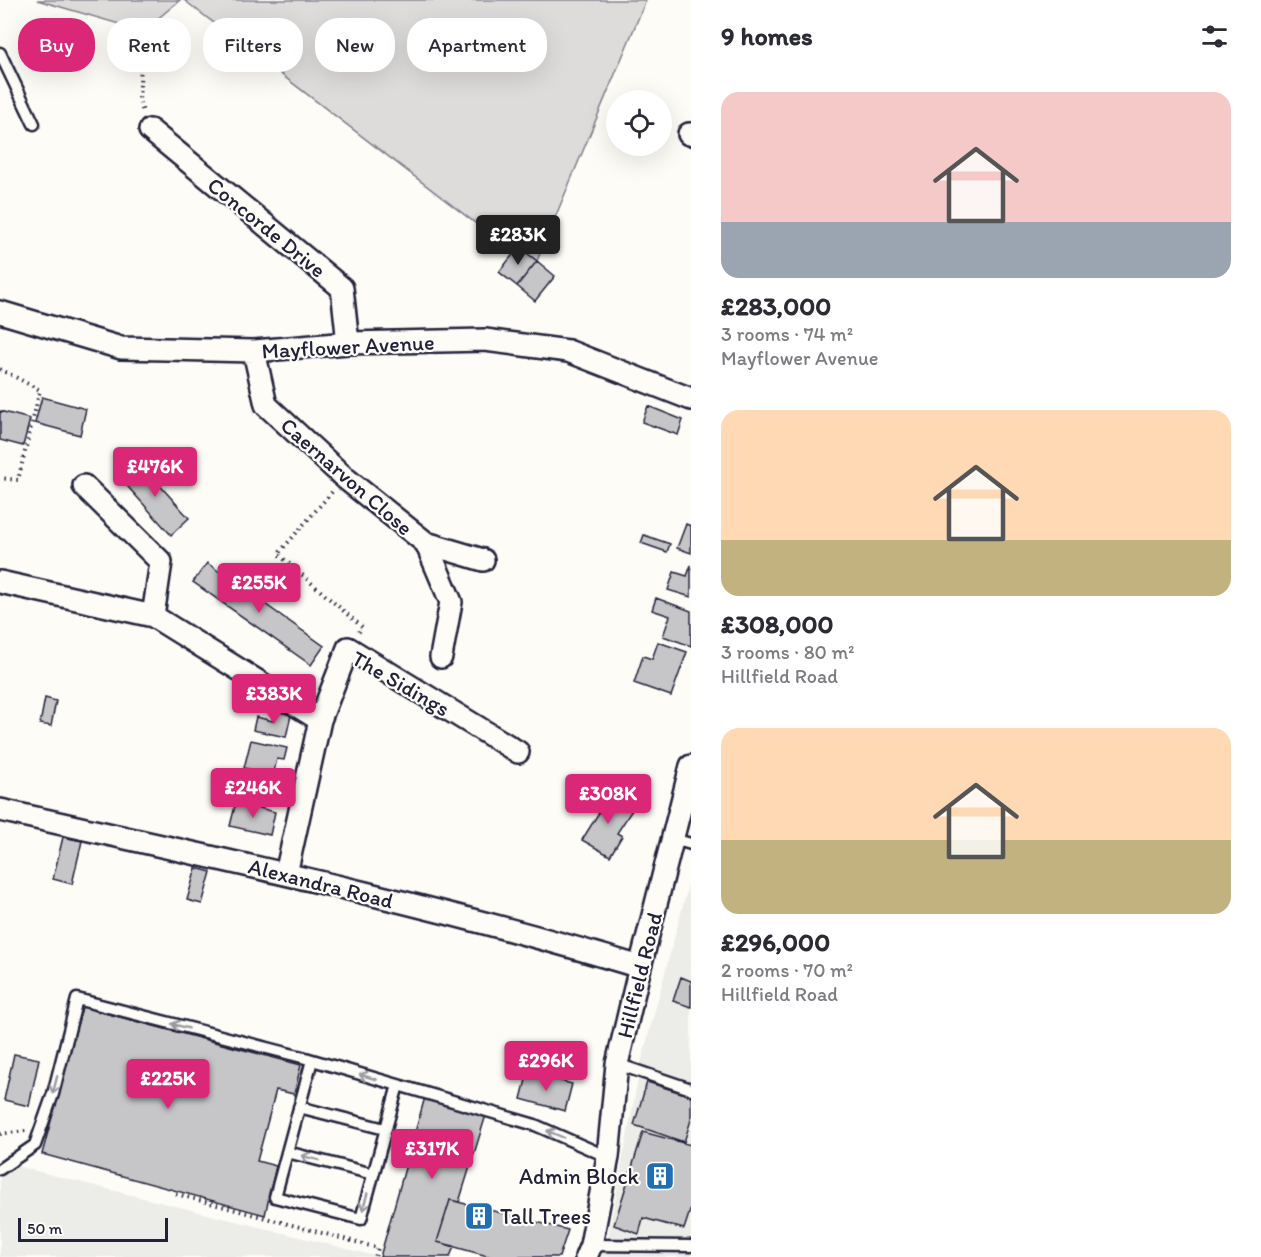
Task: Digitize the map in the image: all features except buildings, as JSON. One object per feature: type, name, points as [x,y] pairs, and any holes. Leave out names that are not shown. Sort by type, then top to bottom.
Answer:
[{"type":"street","name":"Concorde Drive","points":[[150,130],[342,288],[348,343]]},
{"type":"street","name":"Mayflower Avenue","points":[[0,312],[121,348],[254,351],[348,343],[485,340],[568,351],[691,399]]},
{"type":"street","name":"Caernarvon Close","points":[[254,351],[266,405],[345,478],[426,543],[483,560]]},
{"type":"street","points":[[84,486],[161,562],[153,616]]},
{"type":"street","points":[[426,543],[451,602],[441,657]]},
{"type":"street","points":[[0,582],[153,616],[320,720],[286,874]]},
{"type":"street","name":"The Sidings","points":[[320,720],[348,648],[518,752]]},
{"type":"street","name":"Hillfield Road","points":[[589,1251],[608,1157],[617,1064],[640,967],[682,842],[691,766]]},
{"type":"street","name":"Alexandra Road","points":[[0,810],[286,874],[544,938],[640,967]]},
{"type":"lane","points":[[0,53],[34,124]]},
{"type":"lane","points":[[0,1169],[35,1145],[53,1094],[77,999],[119,1013],[312,1060],[535,1125],[608,1157]]},
{"type":"lane","points":[[312,1060],[275,1197],[361,1219],[398,1085]]},
{"type":"lane","points":[[617,1064],[691,1089]]},
{"type":"lane","points":[[299,1107],[385,1129]]},
{"type":"lane","points":[[287,1152],[373,1174]]},
{"type":"lane","points":[[589,1251],[691,1246]]},
{"type":"path","points":[[141,72],[139,100],[150,130]]},
{"type":"path","points":[[0,369],[40,390],[18,480],[0,478]]},
{"type":"path","points":[[345,478],[278,554],[362,627]]},
{"type":"path","points":[[176,1194],[378,1248],[375,1257]]},
{"type":"shaded area","points":[[37,0],[180,0],[159,18],[107,18],[107,20]]},
{"type":"shaded area","points":[[184,0],[646,0],[608,90],[606,90],[606,96],[534,268],[278,72],[303,72],[303,18],[208,18]]},
{"type":"shaded area","points":[[691,875],[691,1257],[601,1257],[607,1242],[641,1063]]},
{"type":"shaded area","points":[[0,1162],[379,1257],[0,1257]]},
{"type":"place","name":"Admin Block","points":[[660,1176]]},
{"type":"place","name":"Tall Trees","points":[[479,1216]]}]
